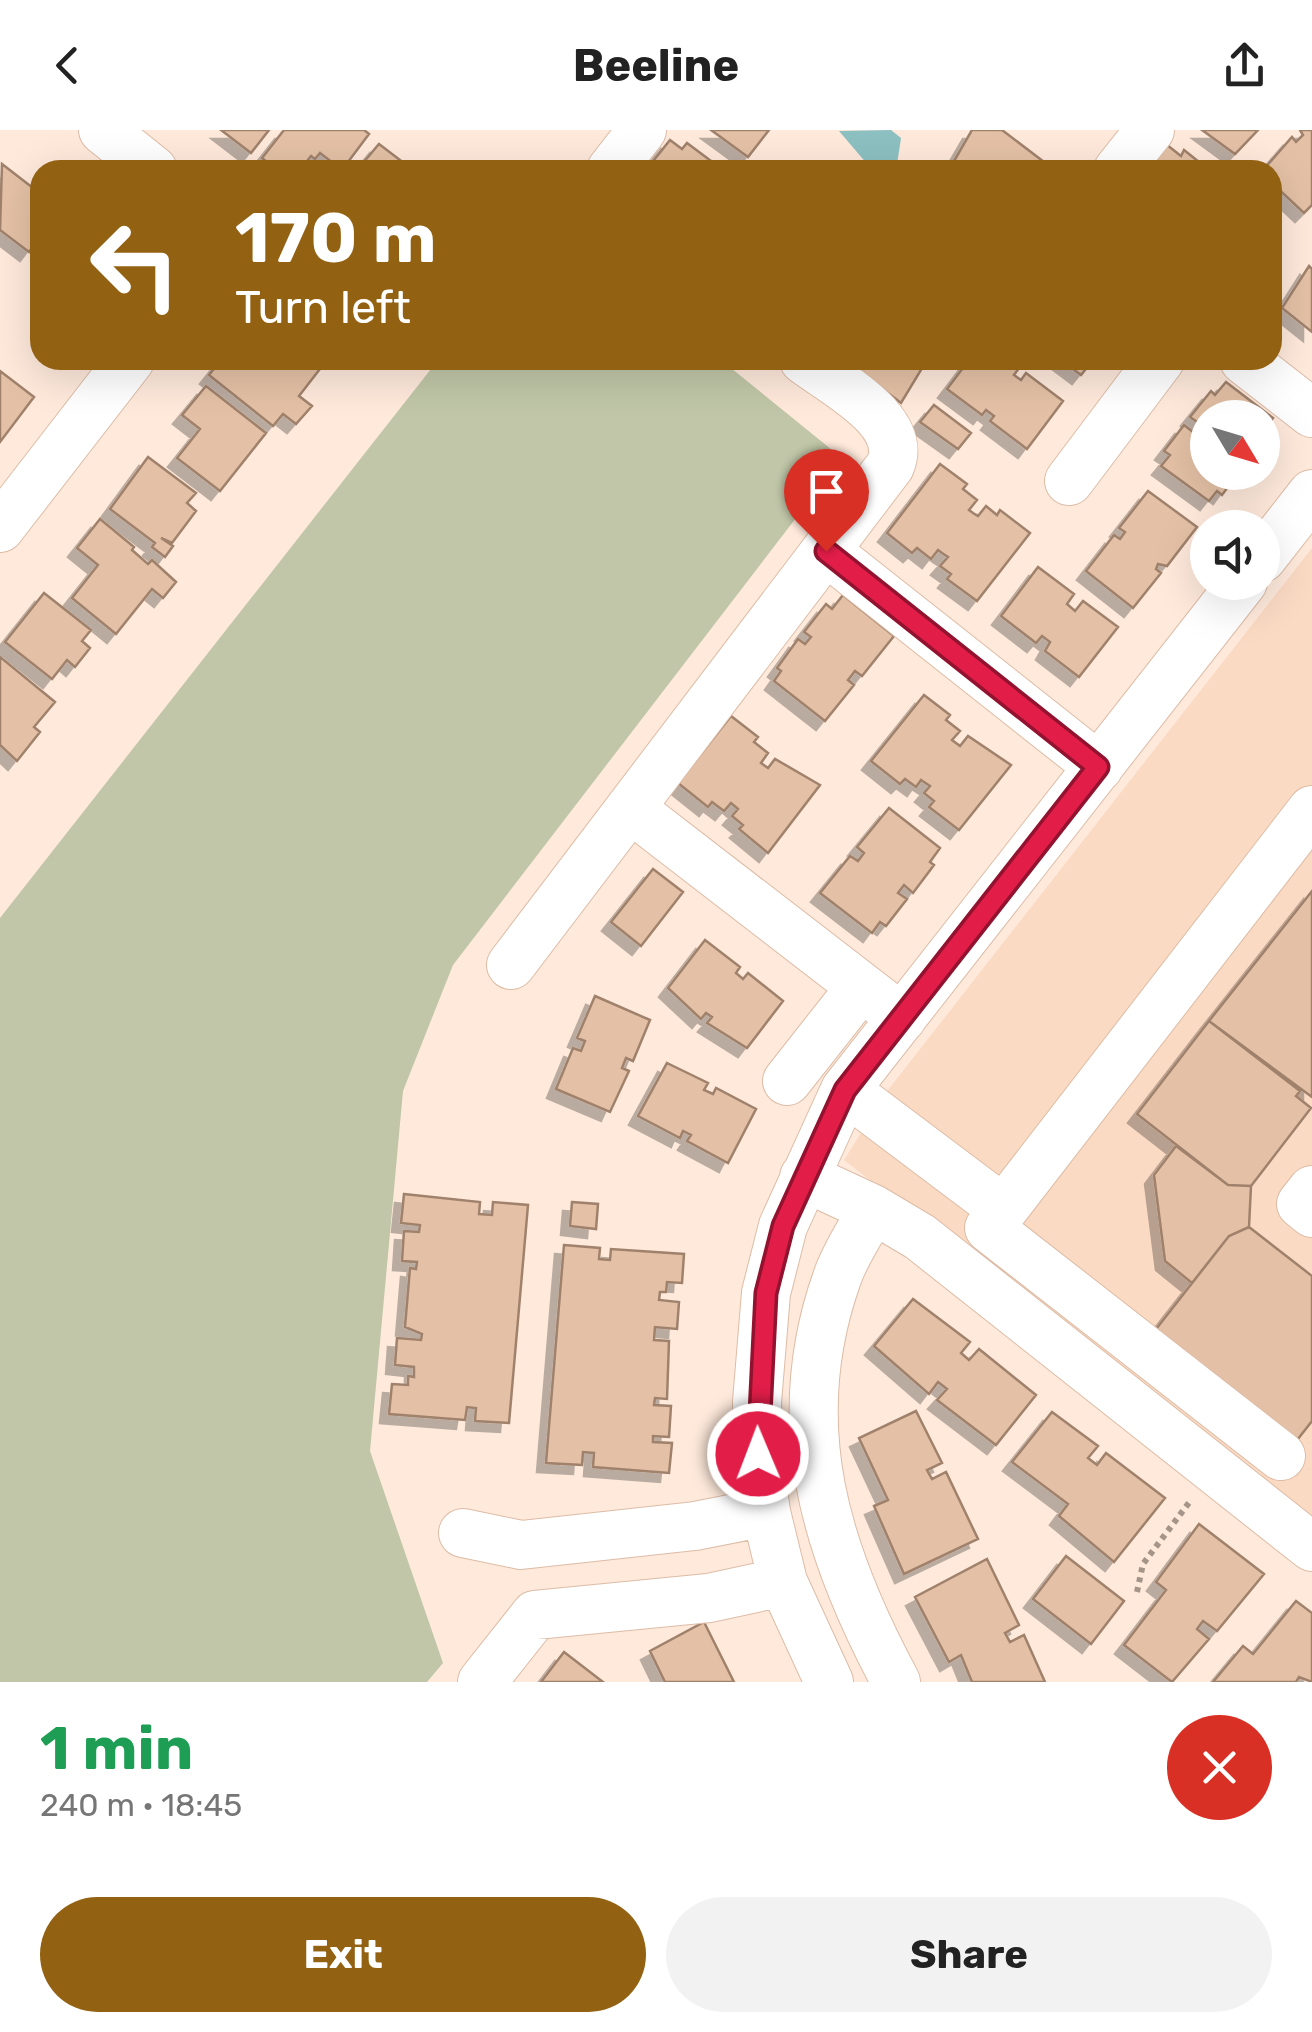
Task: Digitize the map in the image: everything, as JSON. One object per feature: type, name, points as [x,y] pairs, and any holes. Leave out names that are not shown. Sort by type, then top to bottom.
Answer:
[{"type":"street","points":[[103,130],[141,160]]},
{"type":"street","points":[[620,160],[642,130]]},
{"type":"street","points":[[1126,160],[1150,130]]},
{"type":"street","points":[[0,528],[122,370]]},
{"type":"street","points":[[511,965],[886,473],[895,449],[885,424],[817,370]]},
{"type":"street","points":[[1070,482],[1153,370]]},
{"type":"street","points":[[1257,370],[1312,414]]},
{"type":"street","points":[[1280,535],[1312,494]]},
{"type":"street","points":[[826,551],[1098,767]]},
{"type":"street","points":[[829,1682],[783,1582],[766,1512],[758,1454],[757,1402],[766,1293],[783,1226],[845,1090],[1229,600]]},
{"type":"street","points":[[630,808],[902,1018]]},
{"type":"street","points":[[1281,1456],[989,1228],[1312,810]]},
{"type":"street","points":[[787,1080],[860,986]]},
{"type":"street","points":[[845,1090],[1003,1209]]},
{"type":"street","points":[[804,1177],[920,1237],[1312,1547]]},
{"type":"street","points":[[1312,1190],[1301,1204],[1312,1213]]},
{"type":"street","points":[[873,1210],[838,1274],[818,1343],[814,1435],[824,1515],[856,1608],[896,1682]]},
{"type":"street","points":[[463,1533],[521,1545],[694,1526],[766,1512]]},
{"type":"street","points":[[482,1682],[535,1616],[709,1598],[783,1582]]},
{"type":"path","points":[[1137,1592],[1142,1564],[1214,1470]]},
{"type":"shaded area","points":[[1312,548],[1312,1523],[844,1160],[888,1090],[1271,600],[1280,600],[1280,589]]},
{"type":"green space","points":[[430,370],[733,370],[842,458],[453,965],[403,1091],[370,1451],[443,1663],[427,1682],[0,1682],[0,918]]},
{"type":"water","points":[[891,130],[901,138],[898,160],[864,160],[839,131]]},
{"type":"building","points":[[221,130],[269,130],[251,153]]},
{"type":"building","points":[[284,130],[364,130],[369,134],[350,160],[329,160],[320,153],[308,160],[262,158]]},
{"type":"building","points":[[711,130],[769,130],[748,157]]},
{"type":"building","points":[[972,130],[1002,130],[1041,160],[955,160]]},
{"type":"building","points":[[1202,130],[1258,130],[1235,154]]},
{"type":"building","points":[[1300,130],[1312,130],[1312,205],[1304,213],[1282,192],[1282,160],[1272,160],[1292,137],[1296,142],[1303,135]]},
{"type":"building","points":[[670,140],[682,149],[687,143],[710,160],[654,160]]},
{"type":"building","points":[[1162,141],[1181,156],[1184,150],[1196,160],[1147,160]]},
{"type":"building","points":[[379,144],[400,160],[365,160]]},
{"type":"building","points":[[2,164],[30,186],[30,251],[0,230]]},
{"type":"building","points":[[1309,266],[1312,269],[1312,332],[1282,308]]},
{"type":"building","points":[[213,370],[319,370],[299,396],[312,406],[296,424],[283,414],[273,426],[209,375]]},
{"type":"building","points":[[858,370],[921,370],[901,403]]},
{"type":"building","points":[[961,370],[1018,370],[1014,375],[1021,380],[1026,373],[1063,401],[1027,449],[990,421],[994,416],[986,410],[982,415],[947,389]]},
{"type":"building","points":[[0,371],[34,397],[0,442]]},
{"type":"building","points":[[1226,382],[1250,400],[1204,400],[1211,391],[1215,395]]},
{"type":"building","points":[[206,386],[266,433],[220,491],[177,458],[200,429],[182,415]]},
{"type":"building","points":[[934,405],[971,433],[958,449],[920,422]]},
{"type":"building","points":[[1184,425],[1190,430],[1190,487],[1161,466],[1170,455],[1164,451]]},
{"type":"building","points":[[148,457],[196,493],[187,503],[196,511],[172,543],[161,538],[173,546],[165,557],[152,547],[155,543],[110,509]]},
{"type":"building","points":[[940,464],[967,484],[963,489],[977,500],[969,510],[978,516],[986,506],[997,515],[1000,510],[1030,533],[977,601],[947,579],[951,574],[940,566],[948,557],[938,550],[931,559],[917,548],[912,553],[887,533]]},
{"type":"building","points":[[1194,490],[1226,490],[1222,495],[1217,491],[1209,501]]},
{"type":"building","points":[[1148,491],[1190,522],[1190,536],[1167,566],[1158,564],[1156,569],[1161,573],[1133,608],[1086,571],[1114,535],[1120,539],[1125,532],[1119,528]]},
{"type":"building","points":[[100,519],[148,564],[152,560],[176,582],[163,598],[152,589],[116,634],[72,598],[98,565],[77,548]]},
{"type":"building","points":[[1038,567],[1074,594],[1067,604],[1075,611],[1083,601],[1118,627],[1079,677],[1045,651],[1050,642],[1042,636],[1036,643],[1001,616]]},
{"type":"building","points":[[44,593],[91,630],[82,641],[90,648],[75,667],[67,660],[52,679],[5,642]]},
{"type":"building","points":[[843,595],[894,636],[862,676],[855,671],[848,680],[854,685],[825,721],[774,681],[781,671],[777,668],[798,639],[805,644],[811,637],[804,632],[826,604],[832,609]]},
{"type":"building","points":[[0,657],[55,702],[34,727],[40,732],[17,761],[0,745]]},
{"type":"building","points":[[924,695],[950,715],[946,720],[960,731],[952,740],[960,746],[968,736],[1011,765],[959,830],[929,807],[934,801],[924,793],[930,786],[921,780],[916,787],[905,779],[900,784],[871,761]]},
{"type":"building","points":[[731,716],[758,737],[754,742],[768,753],[761,763],[768,768],[775,759],[820,785],[768,853],[739,829],[743,825],[732,816],[738,809],[731,803],[724,811],[712,802],[708,807],[678,783]]},
{"type":"building","points":[[889,808],[940,848],[930,862],[934,865],[913,893],[904,885],[898,893],[907,899],[886,926],[880,922],[872,933],[820,893],[850,856],[858,861],[864,853],[857,847]]},
{"type":"building","points":[[653,869],[683,892],[641,946],[611,922]]},
{"type":"building","points":[[1312,891],[1312,1097],[1209,1021]]},
{"type":"building","points":[[705,940],[740,967],[736,973],[743,979],[748,973],[783,1001],[747,1048],[707,1023],[712,1017],[706,1013],[701,1019],[668,988]]},
{"type":"building","points":[[595,996],[650,1020],[633,1061],[626,1058],[622,1068],[629,1071],[610,1112],[556,1089],[573,1048],[581,1051],[585,1041],[577,1038]]},
{"type":"building","points":[[1209,1021],[1300,1091],[1296,1096],[1311,1108],[1251,1186],[1228,1185],[1137,1114]]},
{"type":"building","points":[[667,1063],[708,1083],[704,1090],[713,1094],[716,1088],[756,1109],[728,1163],[687,1141],[691,1135],[683,1131],[680,1138],[638,1116]]},
{"type":"building","points":[[1176,1146],[1228,1185],[1251,1186],[1249,1227],[1229,1236],[1192,1283],[1165,1261],[1154,1175]]},
{"type":"building","points":[[404,1194],[480,1202],[479,1214],[492,1215],[493,1202],[528,1205],[509,1423],[475,1421],[476,1408],[467,1407],[465,1420],[389,1414],[392,1384],[408,1385],[408,1376],[414,1377],[414,1367],[395,1365],[397,1338],[421,1340],[422,1334],[405,1327],[410,1268],[416,1269],[417,1262],[402,1261],[404,1231],[419,1232],[420,1225],[401,1223]]},
{"type":"building","points":[[572,1202],[598,1204],[596,1229],[570,1226]]},
{"type":"building","points":[[1249,1227],[1312,1276],[1312,1421],[1294,1444],[1153,1333],[1229,1236]]},
{"type":"building","points":[[564,1245],[600,1248],[599,1259],[610,1260],[611,1249],[684,1254],[682,1283],[667,1282],[666,1292],[660,1292],[659,1300],[679,1302],[677,1329],[655,1327],[654,1340],[669,1341],[667,1399],[655,1398],[654,1405],[671,1406],[669,1437],[653,1436],[653,1442],[672,1443],[669,1473],[593,1467],[594,1453],[583,1452],[582,1465],[546,1463]]},
{"type":"building","points":[[913,1299],[970,1342],[961,1353],[969,1360],[979,1349],[1036,1395],[996,1445],[937,1400],[947,1389],[938,1382],[929,1394],[874,1346]]},
{"type":"building","points":[[916,1411],[942,1463],[927,1470],[932,1479],[946,1472],[978,1539],[904,1574],[874,1506],[888,1500],[859,1438]]},
{"type":"building","points":[[1052,1412],[1098,1446],[1088,1458],[1097,1465],[1106,1453],[1165,1498],[1114,1562],[1059,1516],[1068,1504],[1012,1462]]},
{"type":"building","points":[[1199,1524],[1264,1574],[1217,1631],[1203,1621],[1197,1629],[1209,1639],[1172,1682],[1124,1645],[1166,1590],[1156,1582]]},
{"type":"building","points":[[1066,1556],[1124,1601],[1091,1644],[1033,1599]]},
{"type":"building","points":[[987,1559],[1019,1625],[1005,1633],[1010,1642],[1024,1635],[1045,1682],[972,1682],[961,1655],[949,1662],[915,1597]]},
{"type":"building","points":[[1296,1601],[1312,1613],[1312,1682],[1299,1677],[1296,1682],[1213,1682],[1243,1646],[1253,1654]]},
{"type":"building","points":[[704,1622],[734,1682],[665,1682],[650,1651]]},
{"type":"building","points":[[564,1652],[603,1682],[541,1682]]},
{"type":"route","points":[[758,1454],[757,1402],[766,1293],[783,1226],[845,1090],[1098,767],[826,551]]}]
